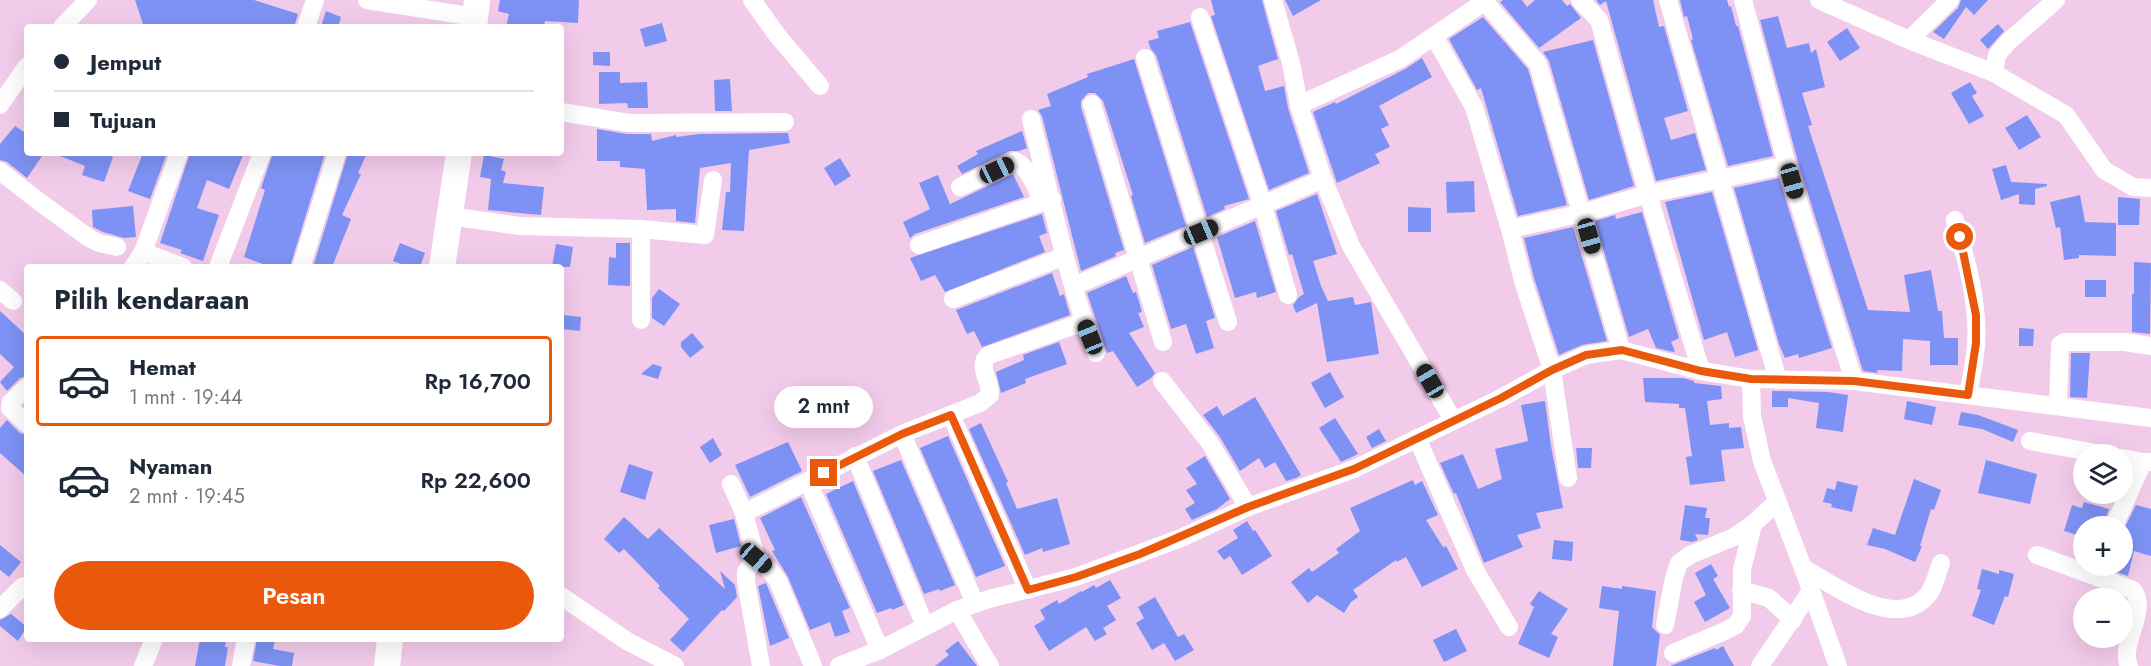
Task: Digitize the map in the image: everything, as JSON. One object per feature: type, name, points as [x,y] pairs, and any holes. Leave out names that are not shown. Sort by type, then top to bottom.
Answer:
[{"type":"street","points":[[65,24],[88,0]]},
{"type":"street","points":[[307,24],[315,0]]},
{"type":"street","points":[[367,0],[475,15]]},
{"type":"street","points":[[752,0],[777,35],[820,86]]},
{"type":"street","points":[[1273,0],[1291,63],[1299,105],[1323,179],[1351,246],[1453,420]]},
{"type":"street","points":[[1580,0],[1599,20],[1701,371]]},
{"type":"street","points":[[1668,0],[1778,380]]},
{"type":"street","points":[[1743,0],[1787,165],[1854,381]]},
{"type":"street","points":[[1818,0],[1850,5],[1909,40],[1994,73],[2067,115],[2104,170],[2133,187],[2151,189]]},
{"type":"street","points":[[1909,40],[1950,0]]},
{"type":"street","points":[[1994,73],[1997,55],[2007,42],[2056,0]]},
{"type":"street","points":[[1299,105],[1400,59],[1486,1],[1538,64],[1622,350]]},
{"type":"street","points":[[1200,17],[1263,206],[1288,295]]},
{"type":"street","points":[[1434,36],[1474,107],[1523,281],[1552,370],[1568,478]]},
{"type":"street","points":[[1145,58],[1228,322]]},
{"type":"street","points":[[0,105],[24,70]]},
{"type":"street","points":[[1092,104],[1163,342]]},
{"type":"street","points":[[564,112],[629,123],[785,122]]},
{"type":"street","points":[[1031,119],[1047,201],[1084,322],[1096,353]]},
{"type":"street","points":[[164,264],[138,260],[178,156]]},
{"type":"street","points":[[219,264],[261,156]]},
{"type":"street","points":[[302,264],[336,156]]},
{"type":"street","points":[[442,264],[459,156]]},
{"type":"street","points":[[960,187],[1016,161],[1022,164],[1047,201]]},
{"type":"street","points":[[1510,229],[1583,213],[1648,194],[1787,165]]},
{"type":"street","points":[[0,171],[89,237],[99,243],[117,247]]},
{"type":"street","points":[[1074,286],[1323,179]]},
{"type":"street","points":[[450,216],[520,226],[641,229],[705,235],[713,180]]},
{"type":"street","points":[[919,245],[1047,201]]},
{"type":"street","points":[[1955,220],[1965,254],[1976,315],[1976,343],[1968,395]]},
{"type":"street","points":[[641,229],[641,320]]},
{"type":"street","points":[[953,299],[1065,256]]},
{"type":"street","points":[[744,513],[902,434],[980,403],[990,395],[991,387],[982,364],[984,358],[1084,322]]},
{"type":"street","points":[[2058,406],[2060,345],[2064,342],[2125,342],[2151,346]]},
{"type":"street","points":[[839,666],[880,650],[975,603],[1076,577],[1140,554],[1248,507],[1354,469],[1586,355],[1622,350],[1701,371],[1751,379],[1854,381],[2151,418]]},
{"type":"street","points":[[1751,379],[1752,416],[1762,461],[1838,666]]},
{"type":"street","points":[[1162,381],[1210,443],[1248,507]]},
{"type":"street","points":[[24,390],[11,402],[10,408],[24,421]]},
{"type":"street","points":[[951,415],[1028,590]]},
{"type":"street","points":[[902,434],[975,603]]},
{"type":"street","points":[[1417,438],[1475,570],[1509,627]]},
{"type":"street","points":[[2030,441],[2073,449]]},
{"type":"street","points":[[855,456],[925,626]]},
{"type":"street","points":[[2119,516],[2147,462]]},
{"type":"street","points":[[808,482],[880,650]]},
{"type":"street","points":[[731,484],[744,513],[756,558],[769,568],[778,581],[813,666]]},
{"type":"street","points":[[1665,625],[1679,563],[1690,555],[1734,537],[1753,524],[1777,502]]},
{"type":"street","points":[[1673,653],[1736,625],[1742,615],[1742,570],[1753,524]]},
{"type":"street","points":[[2037,555],[2073,564]]},
{"type":"street","points":[[756,558],[746,572],[746,582],[761,666]]},
{"type":"street","points":[[1803,568],[1856,598],[1880,607],[1901,610],[1911,607],[1928,595],[1941,563]]},
{"type":"street","points":[[2110,576],[2133,590],[2139,602],[2127,654],[2130,666]]},
{"type":"street","points":[[0,609],[23,586]]},
{"type":"street","points":[[1741,590],[1769,598],[1793,620]]},
{"type":"street","points":[[1760,666],[1811,591]]},
{"type":"street","points":[[564,598],[627,641],[675,666]]},
{"type":"street","points":[[957,610],[990,666]]},
{"type":"street","points":[[143,666],[153,642]]},
{"type":"street","points":[[241,666],[245,642]]},
{"type":"street","points":[[387,666],[390,642]]},
{"type":"building","points":[[135,0],[254,0],[298,14],[295,24],[143,24]]},
{"type":"building","points":[[500,0],[579,0],[578,23],[545,21],[544,24],[507,24],[509,14],[498,11]]},
{"type":"building","points":[[1211,0],[1262,0],[1278,59],[1258,66],[1265,91],[1284,86],[1288,108],[1309,173],[1269,190],[1211,16],[1215,15]]},
{"type":"building","points":[[1285,0],[1321,0],[1293,16]]},
{"type":"building","points":[[1522,0],[1527,7],[1535,0],[1562,0],[1567,6],[1570,4],[1581,18],[1539,48],[1500,2]]},
{"type":"building","points":[[1596,0],[1653,0],[1659,27],[1664,26],[1688,111],[1664,118],[1671,140],[1695,133],[1706,170],[1656,181],[1606,1],[1600,5]]},
{"type":"building","points":[[1680,0],[1727,0],[1729,7],[1731,6],[1773,156],[1728,166],[1691,40],[1693,39],[1687,16],[1684,17]]},
{"type":"building","points":[[1961,0],[1988,0],[1974,15],[1966,7],[1944,39],[1933,32],[1958,8]]},
{"type":"building","points":[[326,11],[341,17],[339,24],[322,24]]},
{"type":"building","points":[[1778,16],[1787,48],[1809,43],[1811,53],[1816,49],[1825,87],[1802,93],[1812,125],[1808,126],[1868,310],[1910,312],[1904,275],[1931,270],[1938,311],[1942,311],[1944,338],[1958,338],[1958,365],[1930,365],[1930,341],[1903,339],[1902,371],[1877,370],[1878,373],[1863,371],[1798,162],[1760,20]]},
{"type":"building","points":[[1483,17],[1528,69],[1567,205],[1518,216],[1481,88],[1477,90],[1449,39]]},
{"type":"building","points":[[1190,22],[1249,199],[1224,206],[1225,209],[1207,217],[1156,55],[1148,41],[1159,38],[1157,31]]},
{"type":"building","points":[[662,23],[667,41],[645,47],[640,29]]},
{"type":"building","points":[[1998,24],[2004,31],[1988,49],[1980,40]]},
{"type":"building","points":[[1847,28],[1860,48],[1840,61],[1827,42]]},
{"type":"building","points":[[1593,40],[1634,186],[1589,200],[1549,61],[1543,52]]},
{"type":"building","points":[[593,52],[610,52],[610,66],[593,65]]},
{"type":"building","points":[[1422,58],[1432,77],[1379,106],[1389,125],[1381,129],[1390,147],[1375,154],[1380,163],[1337,183],[1313,112],[1335,102],[1336,104]]},
{"type":"building","points":[[1134,59],[1186,226],[1145,243],[1131,196],[1133,195],[1103,101],[1095,93],[1088,93],[1081,101],[1081,107],[1124,250],[1115,253],[1116,256],[1081,271],[1042,116],[1038,110],[1051,106],[1047,94],[1088,77],[1087,74]]},
{"type":"building","points":[[599,72],[620,72],[620,83],[647,82],[648,108],[628,108],[627,103],[599,104]]},
{"type":"building","points":[[730,79],[732,111],[715,111],[714,80]]},
{"type":"building","points":[[1970,82],[1977,93],[1972,96],[1984,116],[1969,124],[1951,93]]},
{"type":"building","points":[[2027,115],[2041,137],[2019,150],[2005,128]]},
{"type":"building","points":[[15,126],[24,132],[24,156],[42,156],[27,178],[7,162],[0,160],[0,144]]},
{"type":"building","points":[[597,129],[627,134],[651,134],[652,141],[676,135],[676,137],[700,134],[788,133],[790,143],[749,150],[744,231],[722,230],[726,192],[730,192],[731,163],[700,168],[695,223],[676,221],[676,209],[647,210],[645,169],[620,167],[620,161],[597,161]]},
{"type":"building","points":[[1022,131],[1027,148],[1010,151],[962,174],[957,166],[978,154],[976,151]]},
{"type":"building","points":[[60,156],[113,157],[104,182],[82,175],[85,166]]},
{"type":"building","points":[[142,156],[166,156],[150,199],[128,191]]},
{"type":"building","points":[[189,156],[243,156],[229,189],[207,180],[197,208],[219,215],[203,261],[180,253],[182,250],[160,243]]},
{"type":"building","points":[[272,156],[324,156],[291,264],[263,264],[244,257],[265,190],[261,188]]},
{"type":"building","points":[[347,156],[366,156],[358,173],[361,174],[342,215],[351,219],[333,264],[314,264]]},
{"type":"building","points":[[484,156],[504,159],[501,170],[506,172],[503,183],[544,187],[541,215],[488,210],[491,179],[480,177]]},
{"type":"building","points":[[840,158],[851,176],[835,186],[824,168]]},
{"type":"building","points":[[2006,165],[2011,182],[2047,184],[2047,186],[2035,189],[2035,205],[2019,204],[2019,194],[2001,200],[1992,169]]},
{"type":"building","points":[[1013,174],[1024,197],[915,234],[910,238],[903,222],[930,209],[919,183],[938,175],[950,204]]},
{"type":"building","points":[[1779,178],[1832,348],[1799,358],[1798,354],[1785,358],[1779,344],[1734,188]]},
{"type":"building","points":[[1474,181],[1475,212],[1447,213],[1446,182]]},
{"type":"building","points":[[1712,192],[1758,350],[1735,357],[1727,332],[1704,340],[1665,202]]},
{"type":"building","points":[[1317,194],[1337,254],[1313,261],[1321,286],[1328,301],[1353,297],[1355,305],[1371,302],[1379,354],[1327,362],[1317,303],[1296,313],[1293,305],[1304,294],[1276,211]]},
{"type":"building","points":[[2080,195],[2085,222],[2116,223],[2116,256],[2079,255],[2079,258],[2064,260],[2060,227],[2056,228],[2050,202]]},
{"type":"building","points":[[2118,197],[2140,199],[2139,225],[2118,225]]},
{"type":"building","points":[[133,206],[136,237],[124,238],[93,227],[92,210]]},
{"type":"building","points":[[1408,207],[1431,208],[1431,232],[1408,232]]},
{"type":"building","points":[[1642,212],[1679,338],[1671,342],[1675,351],[1673,352],[1656,348],[1648,329],[1629,337],[1595,221],[1615,215],[1616,219]]},
{"type":"building","points":[[1042,214],[1047,233],[1039,236],[1045,252],[945,292],[935,275],[921,281],[910,258]]},
{"type":"building","points":[[1255,221],[1276,292],[1257,298],[1256,292],[1235,298],[1217,237]]},
{"type":"building","points":[[1573,227],[1607,341],[1582,345],[1559,355],[1534,278],[1524,238]]},
{"type":"building","points":[[400,243],[425,253],[421,264],[401,264],[393,261]]},
{"type":"building","points":[[616,243],[630,243],[630,286],[608,285],[609,257],[616,258]]},
{"type":"building","points":[[556,244],[573,247],[570,267],[564,267],[564,264],[553,264]]},
{"type":"building","points":[[1193,247],[1215,318],[1206,321],[1214,348],[1196,354],[1186,324],[1171,329],[1152,265]]},
{"type":"building","points":[[2134,262],[2151,263],[2150,334],[2132,332]]},
{"type":"building","points":[[1052,273],[1060,296],[1064,294],[1070,315],[982,347],[974,331],[967,334],[956,310]]},
{"type":"building","points":[[1126,276],[1133,293],[1136,292],[1142,312],[1138,313],[1144,327],[1129,333],[1155,373],[1137,387],[1113,351],[1107,353],[1087,293]]},
{"type":"building","points":[[2085,280],[2106,280],[2106,297],[2085,297]]},
{"type":"building","points":[[659,289],[680,304],[664,326],[652,318],[652,298]]},
{"type":"building","points":[[0,311],[24,333],[24,377],[7,391],[0,382],[14,367],[0,354]]},
{"type":"building","points":[[564,315],[581,317],[580,331],[564,329]]},
{"type":"building","points":[[2019,328],[2034,329],[2033,346],[2019,346]]},
{"type":"building","points":[[692,333],[704,347],[690,358],[681,347],[681,342]]},
{"type":"building","points":[[1059,342],[1067,364],[1025,379],[1026,383],[1001,393],[996,372],[1024,360],[1023,355]]},
{"type":"building","points":[[2071,353],[2090,353],[2087,398],[2070,397]]},
{"type":"building","points":[[653,364],[662,367],[658,379],[641,374]]},
{"type":"building","points":[[1330,372],[1344,397],[1325,408],[1311,383]]},
{"type":"building","points":[[1643,378],[1683,378],[1694,381],[1694,383],[1721,386],[1722,399],[1707,401],[1710,425],[1729,423],[1729,428],[1741,427],[1744,448],[1721,450],[1725,481],[1690,485],[1686,457],[1692,456],[1685,408],[1679,408],[1679,404],[1645,402]]},
{"type":"building","points":[[1772,391],[1828,392],[1848,395],[1843,432],[1816,428],[1819,403],[1788,398],[1788,407],[1772,407]]},
{"type":"building","points":[[1255,397],[1301,475],[1296,478],[1286,481],[1275,462],[1265,468],[1259,458],[1240,471],[1220,437],[1203,415],[1217,406],[1223,416]]},
{"type":"building","points":[[1545,401],[1563,508],[1536,513],[1541,528],[1517,535],[1523,547],[1484,563],[1456,493],[1454,494],[1440,463],[1463,454],[1478,489],[1502,479],[1495,449],[1528,441],[1521,405]]},
{"type":"building","points":[[1907,401],[1936,407],[1932,425],[1904,419]]},
{"type":"building","points":[[1961,412],[1978,415],[2018,430],[2013,442],[1982,429],[1958,425]]},
{"type":"building","points":[[1335,418],[1358,454],[1341,462],[1319,428]]},
{"type":"building","points":[[7,420],[24,434],[24,474],[0,453],[0,428]]},
{"type":"building","points":[[981,423],[1008,482],[1006,483],[1017,509],[1057,498],[1070,544],[1043,552],[1042,548],[1025,555],[969,429]]},
{"type":"building","points":[[1379,429],[1386,441],[1372,448],[1366,437]]},
{"type":"building","points":[[948,436],[1005,566],[976,577],[920,448]]},
{"type":"building","points":[[713,438],[722,455],[710,463],[700,447]]},
{"type":"building","points":[[788,442],[802,471],[750,497],[735,465]]},
{"type":"building","points":[[1576,448],[1592,448],[1591,468],[1578,468]]},
{"type":"building","points":[[1205,456],[1230,499],[1217,509],[1192,520],[1185,509],[1195,503],[1186,490],[1197,484],[1186,468]]},
{"type":"building","points":[[901,460],[955,585],[940,591],[939,589],[924,594],[873,471]]},
{"type":"building","points":[[1986,460],[2037,474],[2030,504],[1978,493]]},
{"type":"building","points":[[629,464],[653,472],[645,500],[620,492]]},
{"type":"building","points":[[1914,479],[1941,490],[1934,510],[1931,509],[1920,546],[1922,546],[1915,562],[1885,549],[1867,545],[1873,528],[1895,535]]},
{"type":"building","points":[[1413,480],[1415,485],[1422,481],[1438,515],[1426,520],[1443,547],[1446,546],[1458,569],[1422,587],[1406,557],[1397,562],[1396,560],[1353,590],[1358,597],[1351,602],[1344,613],[1317,595],[1308,603],[1291,582],[1309,568],[1312,572],[1339,553],[1336,549],[1360,531],[1350,508]]},
{"type":"building","points":[[853,481],[904,605],[892,610],[891,608],[877,613],[826,494]]},
{"type":"building","points":[[1837,481],[1858,486],[1852,512],[1831,507],[1832,504],[1823,502],[1827,488],[1835,490]]},
{"type":"building","points":[[801,497],[850,608],[842,611],[850,632],[835,637],[830,622],[810,630],[788,577],[772,551],[775,550],[760,518]]},
{"type":"building","points":[[2083,504],[2091,504],[2109,509],[2107,516],[2073,516],[2073,534],[2064,531],[2072,505],[2082,508]]},
{"type":"building","points":[[1685,505],[1707,508],[1705,518],[1710,518],[1708,535],[1695,534],[1698,540],[1692,542],[1680,540]]},
{"type":"building","points":[[2136,505],[2151,509],[2151,556],[2134,551],[2133,555],[2133,516],[2130,516]]},
{"type":"building","points":[[624,517],[648,539],[659,528],[725,589],[720,571],[735,585],[737,597],[683,652],[670,640],[689,619],[624,549],[619,553],[604,539]]},
{"type":"building","points":[[734,519],[741,546],[716,553],[709,525]]},
{"type":"building","points":[[1247,521],[1272,556],[1242,575],[1230,556],[1224,560],[1217,551],[1238,538],[1233,530]]},
{"type":"building","points":[[1554,540],[1573,542],[1572,561],[1552,559]]},
{"type":"building","points":[[0,545],[21,562],[9,577],[0,570]]},
{"type":"building","points":[[1711,564],[1718,576],[1713,579],[1730,608],[1705,622],[1694,602],[1706,595],[1695,573]]},
{"type":"building","points":[[1982,569],[1999,574],[1999,570],[2014,574],[2008,597],[2005,596],[1994,625],[1972,616],[1981,590],[1977,589]]},
{"type":"building","points":[[1110,580],[1121,598],[1107,606],[1116,620],[1103,628],[1107,634],[1095,641],[1086,627],[1049,651],[1034,626],[1045,619],[1040,610],[1057,600],[1059,604],[1081,591],[1094,585],[1096,588]]},
{"type":"building","points":[[766,583],[789,638],[770,646],[758,586]]},
{"type":"building","points":[[1602,586],[1622,589],[1622,586],[1656,591],[1652,627],[1660,635],[1656,666],[1613,666],[1619,611],[1599,608]]},
{"type":"building","points":[[1539,591],[1568,609],[1551,634],[1558,637],[1549,658],[1518,644],[1534,607],[1530,604]]},
{"type":"building","points":[[1155,597],[1178,637],[1184,634],[1194,650],[1175,661],[1164,643],[1152,650],[1136,623],[1144,618],[1138,607]]},
{"type":"building","points":[[11,614],[24,625],[24,632],[18,641],[0,626],[0,620]]},
{"type":"building","points":[[1456,629],[1467,651],[1444,662],[1433,640]]},
{"type":"building","points":[[958,641],[977,666],[935,666],[949,655],[945,651]]},
{"type":"building","points":[[199,642],[226,642],[225,647],[228,647],[225,666],[195,666]]},
{"type":"building","points":[[256,642],[274,642],[273,649],[294,653],[292,666],[253,661]]},
{"type":"building","points":[[1723,646],[1734,666],[1670,666],[1715,648],[1716,650]]},
{"type":"route","points":[[824,473],[902,434],[951,415],[1028,590],[1076,577],[1140,554],[1248,507],[1354,469],[1586,355],[1622,350],[1701,371],[1751,379],[1854,381],[1968,395],[1976,343],[1976,315],[1960,237]]}]
